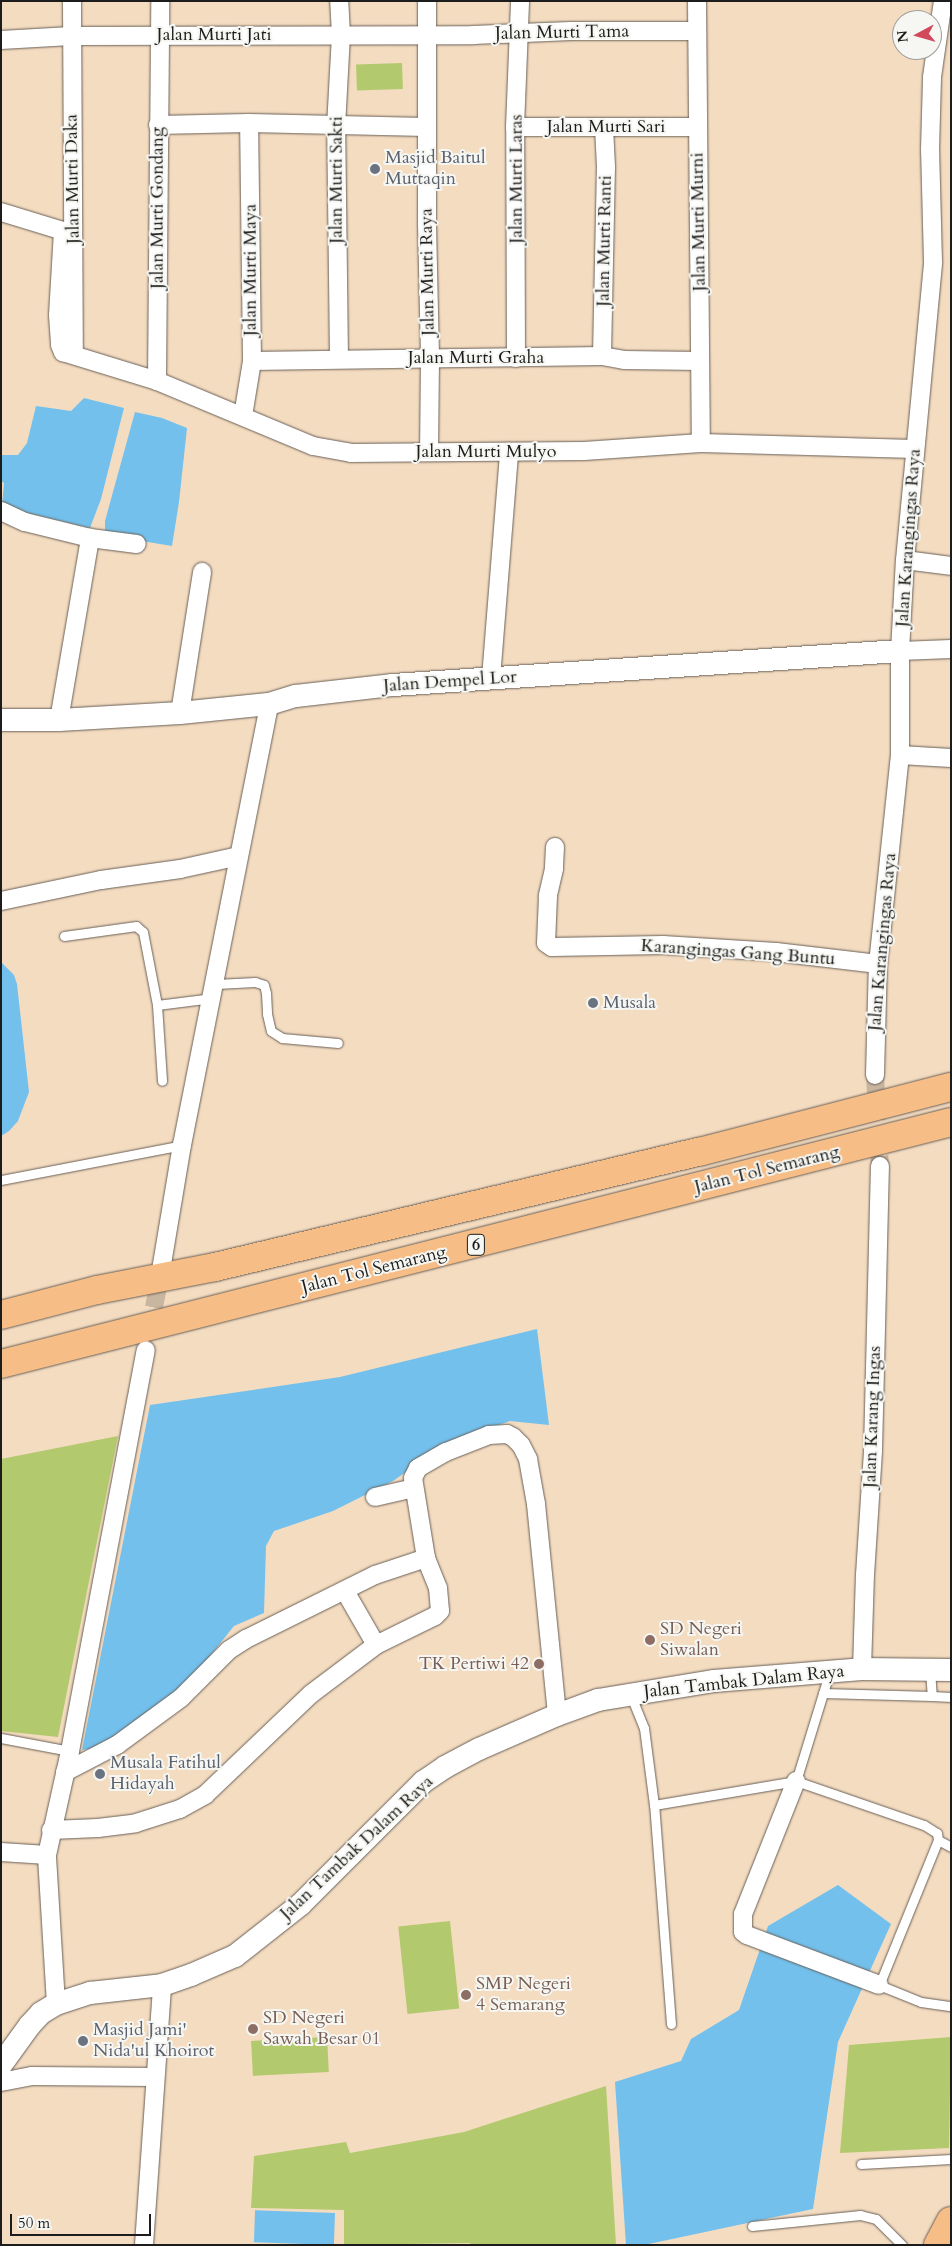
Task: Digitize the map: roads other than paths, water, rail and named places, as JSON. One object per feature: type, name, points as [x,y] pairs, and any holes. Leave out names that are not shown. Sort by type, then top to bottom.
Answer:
[{"type":"main road","name":"Jalan Tol Semarang","points":[[1,1315],[97,1290],[215,1267],[689,1154],[951,1087]]},
{"type":"main road","name":"Jalan Tol Semarang","points":[[1,1364],[513,1236],[951,1122]]},
{"type":"main road","points":[[938,2245],[951,2221]]},
{"type":"street","name":"Jalan Murti Gondang","points":[[157,381],[160,1]]},
{"type":"street","name":"Jalan Murti Sakti","points":[[338,359],[336,127],[340,35],[339,1]]},
{"type":"street","name":"Jalan Murti Raya","points":[[427,1],[426,127],[430,358],[429,452]]},
{"type":"street","name":"Jalan Murti Laras","points":[[516,358],[515,127],[520,1]]},
{"type":"street","name":"Jalan Murti Murni","points":[[697,1],[701,443]]},
{"type":"street","name":"Jalan Karangingas Raya","points":[[874,1075],[878,964],[900,755],[900,651],[905,560],[933,262],[930,150],[932,77],[943,1]]},
{"type":"street","name":"Jalan Murti Daka","points":[[72,2],[68,230],[74,355]]},
{"type":"street","name":"Jalan Murti Tama","points":[[427,34],[697,31]]},
{"type":"street","name":"Jalan Murti Jati","points":[[1,40],[71,36],[427,34]]},
{"type":"street","points":[[158,124],[426,127]]},
{"type":"street","name":"Jalan Murti Maya","points":[[243,416],[252,361],[248,124]]},
{"type":"street","name":"Jalan Murti Sari","points":[[515,127],[698,127]]},
{"type":"street","name":"Jalan Murti Ranti","points":[[602,356],[606,167],[604,127]]},
{"type":"street","points":[[1,212],[68,230]]},
{"type":"street","name":"Jalan Murti Mulyo","points":[[74,355],[157,381],[313,446],[351,453],[584,451],[701,443],[915,449]]},
{"type":"street","name":"Jalan Murti Graha","points":[[252,361],[602,356],[624,360],[700,361]]},
{"type":"street","points":[[491,678],[509,452]]},
{"type":"street","points":[[1,511],[26,522],[90,538],[137,544]]},
{"type":"street","points":[[59,720],[90,538]]},
{"type":"street","points":[[905,560],[951,566]]},
{"type":"street","points":[[180,713],[202,572]]},
{"type":"street","points":[[900,651],[951,649]]},
{"type":"street","name":"Jalan Dempel Lor","points":[[1,720],[59,720],[180,713],[269,704],[296,696],[393,685],[900,651]]},
{"type":"street","points":[[160,1276],[182,1144],[214,991],[269,704]]},
{"type":"street","points":[[900,755],[951,758]]},
{"type":"street","name":"Karangingas Gang Buntu","points":[[555,848],[554,869],[548,896],[546,943],[552,947],[663,945],[776,952],[878,964]]},
{"type":"street","points":[[1,900],[101,880],[238,861]]},
{"type":"street","name":"Jalan Karang Ingas","points":[[862,1669],[865,1576],[874,1450],[880,1166]]},
{"type":"street","points":[[56,2004],[47,1855],[70,1750],[146,1350]]},
{"type":"street","points":[[51,1830],[98,1828],[136,1823],[180,1809],[205,1795],[311,1694],[376,1645],[435,1616],[440,1611],[438,1588],[426,1558],[412,1478],[418,1468],[463,1445],[489,1435],[499,1434],[513,1437],[521,1445],[528,1459],[536,1504],[557,1715]]},
{"type":"street","points":[[375,1497],[413,1488]]},
{"type":"street","points":[[64,1772],[117,1745],[181,1698],[229,1650],[246,1639],[375,1575],[426,1558]]},
{"type":"street","points":[[345,1591],[376,1645]]},
{"type":"street","name":"Jalan Tambak Dalam Raya","points":[[1,2065],[30,2025],[41,2013],[56,2004],[90,1994],[162,1985],[214,1966],[235,1956],[258,1940],[301,1904],[390,1818],[423,1782],[445,1767],[557,1715],[598,1700],[714,1681],[862,1669],[940,1670]]},
{"type":"street","points":[[796,1781],[743,1914],[744,1932],[747,1935],[879,1985]]},
{"type":"street","points":[[1,1852],[47,1855]]},
{"type":"street","points":[[144,2245],[162,1985]]},
{"type":"street","points":[[1,2082],[32,2076],[155,2077]]},
{"type":"lane","points":[[64,936],[136,926],[144,932],[157,1005],[162,1081]]},
{"type":"lane","points":[[157,1005],[255,982],[264,985],[271,1030],[282,1038],[338,1043]]},
{"type":"lane","points":[[1,1180],[182,1144]]},
{"type":"lane","points":[[932,1696],[940,1670]]},
{"type":"lane","points":[[796,1781],[829,1671]]},
{"type":"lane","points":[[823,1693],[951,1697]]},
{"type":"lane","points":[[630,1694],[644,1728],[654,1805],[671,2024]]},
{"type":"lane","points":[[1,1738],[70,1750]]},
{"type":"lane","points":[[654,1805],[796,1781],[924,1825],[937,1833],[938,1840],[879,1985],[921,2002],[951,2006]]},
{"type":"lane","points":[[938,1840],[951,1848]]},
{"type":"lane","points":[[861,2164],[951,2159]]},
{"type":"lane","points":[[752,2226],[860,2215],[876,2219],[902,2245]]},
{"type":"water","points":[[84,398],[124,408],[101,499],[90,528],[2,507],[4,483],[1,481],[1,455],[18,455],[27,443],[36,406],[71,411]]},
{"type":"water","points":[[135,412],[162,418],[187,428],[172,546],[105,535],[105,521]]},
{"type":"water","points":[[1,962],[14,975],[17,984],[29,1092],[18,1121],[9,1131],[1,1136]]},
{"type":"water","points":[[537,1329],[549,1425],[510,1421],[447,1443],[393,1481],[333,1511],[274,1531],[266,1546],[264,1613],[234,1626],[178,1696],[107,1746],[82,1750],[150,1405],[340,1377]]},
{"type":"water","points":[[838,1885],[891,1924],[838,2042],[813,2209],[644,2245],[626,2245],[615,2082],[681,2061],[691,2039],[739,2010],[768,1926]]},
{"type":"water","points":[[255,2210],[335,2213],[334,2245],[254,2242]]},
{"type":"tunnel","points":[[875,1075],[880,1166]]},
{"type":"tunnel","points":[[149,1334],[160,1276]]},
{"type":"place","name":"Masjid Baitul Muttaqin","points":[[375,169]]},
{"type":"place","name":"Musala","points":[[593,1003]]},
{"type":"place","name":"SD Negeri Siwalan","points":[[650,1640]]},
{"type":"place","name":"TK Pertiwi 42","points":[[539,1664]]},
{"type":"place","name":"Musala Fatihul Hidayah","points":[[100,1774]]},
{"type":"place","name":"SMP Negeri 4 Semarang","points":[[466,1995]]},
{"type":"place","name":"SD Negeri Sawah Besar 01","points":[[253,2029]]},
{"type":"place","name":"Masjid Jami' Nida'ul Khoirot","points":[[83,2041]]}]
